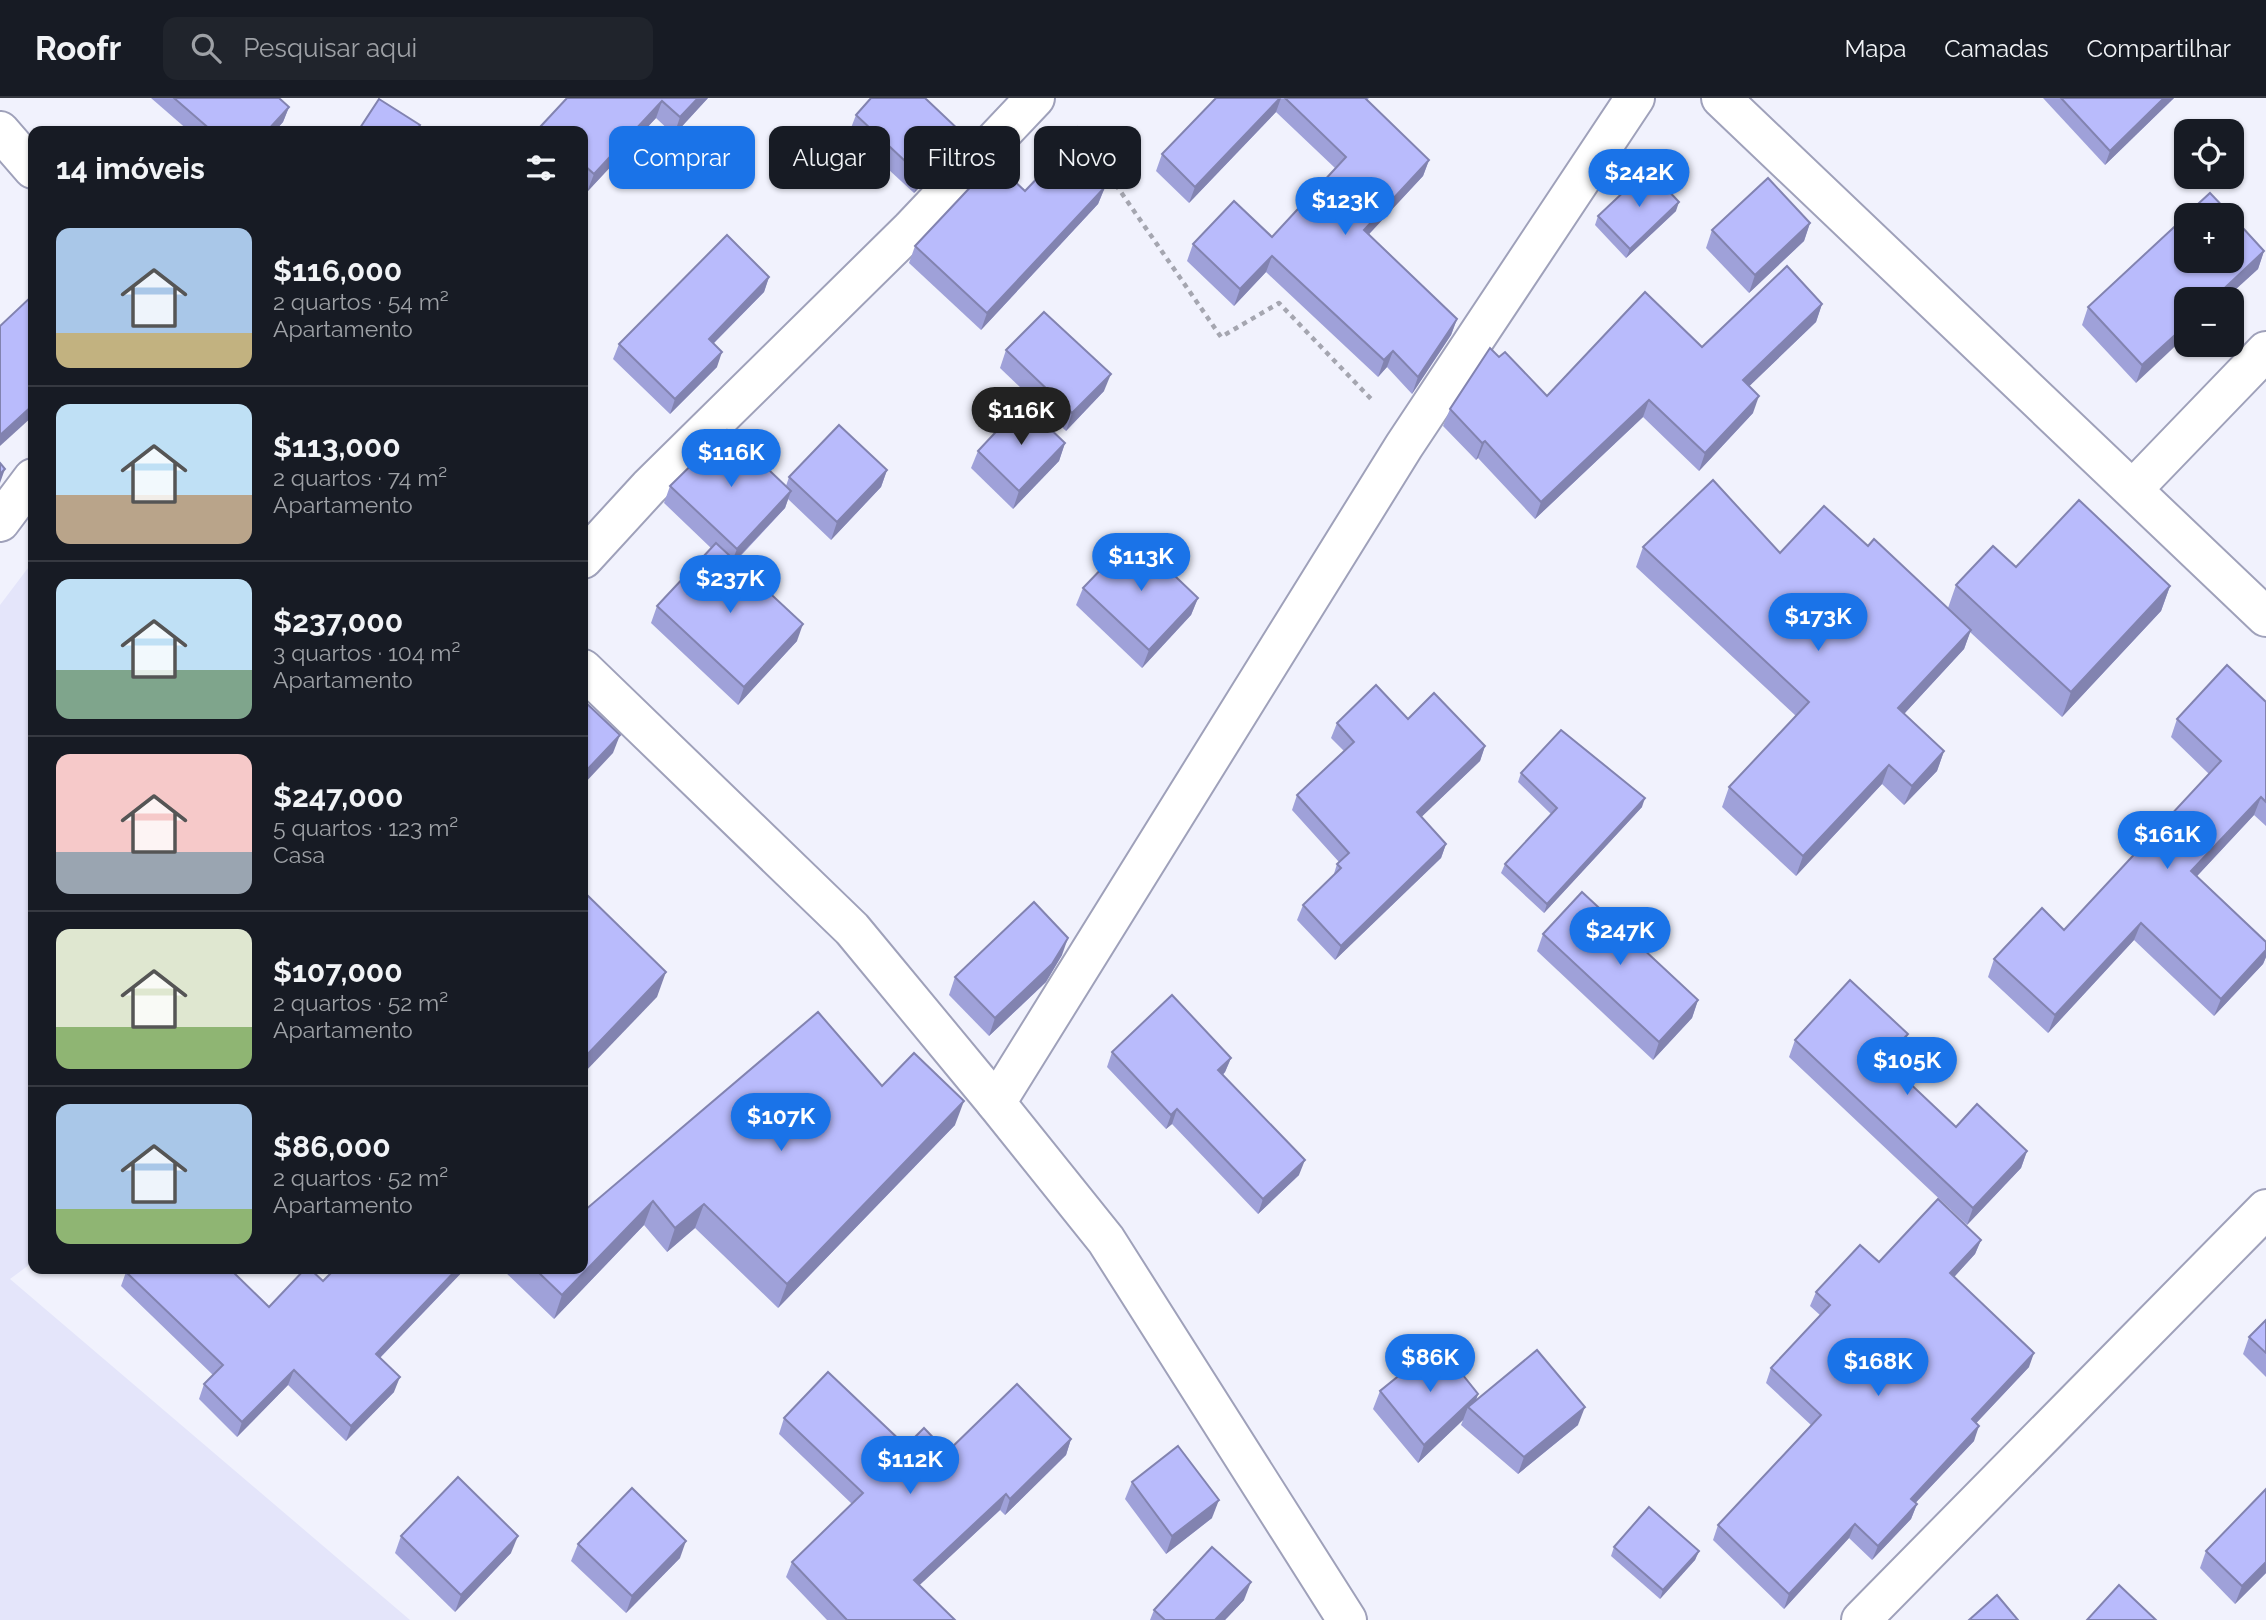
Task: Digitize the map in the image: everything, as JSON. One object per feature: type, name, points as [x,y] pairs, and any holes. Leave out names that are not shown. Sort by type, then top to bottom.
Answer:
[{"type":"street","points":[[588,554],[649,487],[911,229],[1035,98]]},
{"type":"street","points":[[996,1102],[1409,438],[1635,98]]},
{"type":"street","points":[[1721,98],[2266,617]]},
{"type":"street","points":[[0,131],[28,163]]},
{"type":"street","points":[[2133,489],[2266,351]]},
{"type":"street","points":[[0,522],[28,485]]},
{"type":"street","points":[[588,674],[852,929],[1106,1240],[1347,1620]]},
{"type":"street","points":[[947,1046],[996,1102],[1066,1191]]},
{"type":"street","points":[[1861,1620],[2266,1209]]},
{"type":"path","points":[[1071,121],[1221,337],[1279,303],[1409,438]]},
{"type":"shaded area","points":[[28,568],[28,1266],[10,1279],[410,1620],[0,1620],[0,605]]},
{"type":"building","points":[[174,98],[279,98],[289,107],[272,126],[206,126]]},
{"type":"building","points":[[567,98],[698,98],[680,117],[662,101],[639,126],[609,126],[609,158],[594,174],[588,169],[588,126],[541,126]]},
{"type":"building","points":[[871,98],[925,98],[955,126],[904,126],[904,160],[890,147],[890,126],[868,126],[856,115]]},
{"type":"building","points":[[1216,98],[1280,98],[1195,187],[1162,154]]},
{"type":"building","points":[[1285,98],[1365,98],[1429,160],[1364,230],[1457,319],[1418,377],[1393,351],[1384,360],[1272,256],[1240,289],[1193,244],[1234,201],[1272,237],[1346,157]]},
{"type":"building","points":[[2061,98],[2164,98],[2110,151]]},
{"type":"building","points":[[379,99],[420,125],[419,126],[361,126]]},
{"type":"building","points":[[1648,169],[1679,202],[1630,249],[1598,216]]},
{"type":"building","points":[[1768,178],[1810,223],[1755,275],[1712,230]]},
{"type":"building","points":[[1034,182],[1034,189],[1103,189],[987,313],[915,246],[969,189],[1020,189],[1020,186],[1025,191]]},
{"type":"building","points":[[2210,193],[2220,203],[2199,203]]},
{"type":"building","points":[[2174,227],[2174,273],[2241,273],[2226,287],[2174,287],[2174,336],[2142,365],[2088,307]]},
{"type":"building","points":[[2244,229],[2264,251],[2244,270]]},
{"type":"building","points":[[727,235],[769,277],[709,339],[722,352],[675,399],[619,344]]},
{"type":"building","points":[[1787,266],[1822,304],[1743,380],[1759,396],[1705,453],[1649,400],[1541,502],[1485,441],[1482,443],[1450,409],[1490,348],[1499,357],[1505,352],[1547,396],[1645,292],[1702,347]]},
{"type":"building","points":[[28,300],[28,410],[0,435],[0,326]]},
{"type":"building","points":[[1044,312],[1111,374],[1072,413],[1006,350]]},
{"type":"building","points":[[1023,403],[1065,443],[1019,491],[978,451]]},
{"type":"building","points":[[839,425],[887,470],[837,522],[789,477]]},
{"type":"building","points":[[727,430],[791,491],[737,549],[670,486]]},
{"type":"building","points":[[1713,480],[1780,553],[1824,506],[1868,546],[1874,539],[1971,630],[1898,708],[1944,751],[1912,786],[1889,765],[1803,856],[1729,787],[1809,702],[1643,547]]},
{"type":"building","points":[[2079,500],[2170,586],[2071,692],[1956,585],[1993,546],[2016,567]]},
{"type":"building","points":[[1133,536],[1198,598],[1149,650],[1083,588]]},
{"type":"building","points":[[716,543],[803,624],[744,687],[657,606]]},
{"type":"building","points":[[2227,665],[2266,702],[2266,802],[2261,797],[2191,871],[2266,942],[2266,950],[2221,999],[2141,923],[2055,1015],[1994,959],[2042,908],[2064,930],[2221,761],[2177,719]]},
{"type":"building","points":[[1376,685],[1408,719],[1434,693],[1485,746],[1417,812],[1446,844],[1341,946],[1303,905],[1341,868],[1337,864],[1349,853],[1297,795],[1354,742],[1337,723]]},
{"type":"building","points":[[588,705],[620,735],[588,769]]},
{"type":"building","points":[[1561,730],[1645,798],[1547,904],[1505,864],[1557,808],[1521,773]]},
{"type":"building","points":[[1582,892],[1698,1000],[1659,1042],[1543,934]]},
{"type":"building","points":[[588,896],[666,972],[588,1054]]},
{"type":"building","points":[[1034,902],[1068,938],[1052,964],[995,1018],[955,977]]},
{"type":"building","points":[[1850,980],[1908,1034],[1884,1059],[1956,1127],[1977,1104],[2027,1151],[1973,1208],[1795,1040]]},
{"type":"building","points":[[1172,995],[1231,1058],[1218,1070],[1305,1160],[1263,1199],[1177,1109],[1171,1115],[1112,1052]]},
{"type":"building","points":[[818,1012],[882,1086],[914,1053],[964,1101],[787,1284],[704,1204],[675,1228],[653,1201],[588,1268],[588,1208]]},
{"type":"building","points":[[1938,1199],[1981,1240],[1950,1273],[2034,1353],[1972,1419],[1979,1426],[1911,1499],[1917,1504],[1878,1546],[1855,1524],[1789,1594],[1718,1525],[1821,1415],[1771,1368],[1830,1305],[1816,1292],[1860,1245],[1879,1262]]},
{"type":"building","points":[[128,1274],[235,1274],[269,1307],[300,1274],[315,1274],[323,1281],[330,1274],[452,1274],[376,1354],[400,1377],[351,1426],[294,1370],[242,1422],[204,1384],[223,1365]]},
{"type":"building","points":[[540,1274],[582,1274],[562,1295]]},
{"type":"building","points":[[2266,1320],[2266,1353],[2249,1337]]},
{"type":"building","points":[[1438,1344],[1478,1394],[1424,1445],[1380,1391]]},
{"type":"building","points":[[1537,1350],[1585,1407],[1524,1457],[1468,1407]]},
{"type":"building","points":[[828,1372],[906,1446],[924,1428],[947,1452],[1017,1384],[1071,1439],[1010,1499],[1006,1494],[914,1580],[955,1620],[847,1620],[792,1562],[863,1493],[784,1418]]},
{"type":"building","points":[[1178,1446],[1219,1500],[1172,1536],[1132,1482]]},
{"type":"building","points":[[458,1477],[518,1536],[461,1595],[401,1536]]},
{"type":"building","points":[[632,1488],[686,1541],[632,1596],[578,1544]]},
{"type":"building","points":[[2266,1489],[2266,1562],[2242,1586],[2206,1551]]},
{"type":"building","points":[[1649,1507],[1699,1551],[1663,1590],[1614,1547]]},
{"type":"building","points":[[1212,1547],[1251,1582],[1215,1620],[1165,1620],[1154,1610]]},
{"type":"building","points":[[2119,1585],[2156,1620],[2087,1620]]},
{"type":"building","points":[[1997,1595],[2018,1620],[1969,1620]]}]
